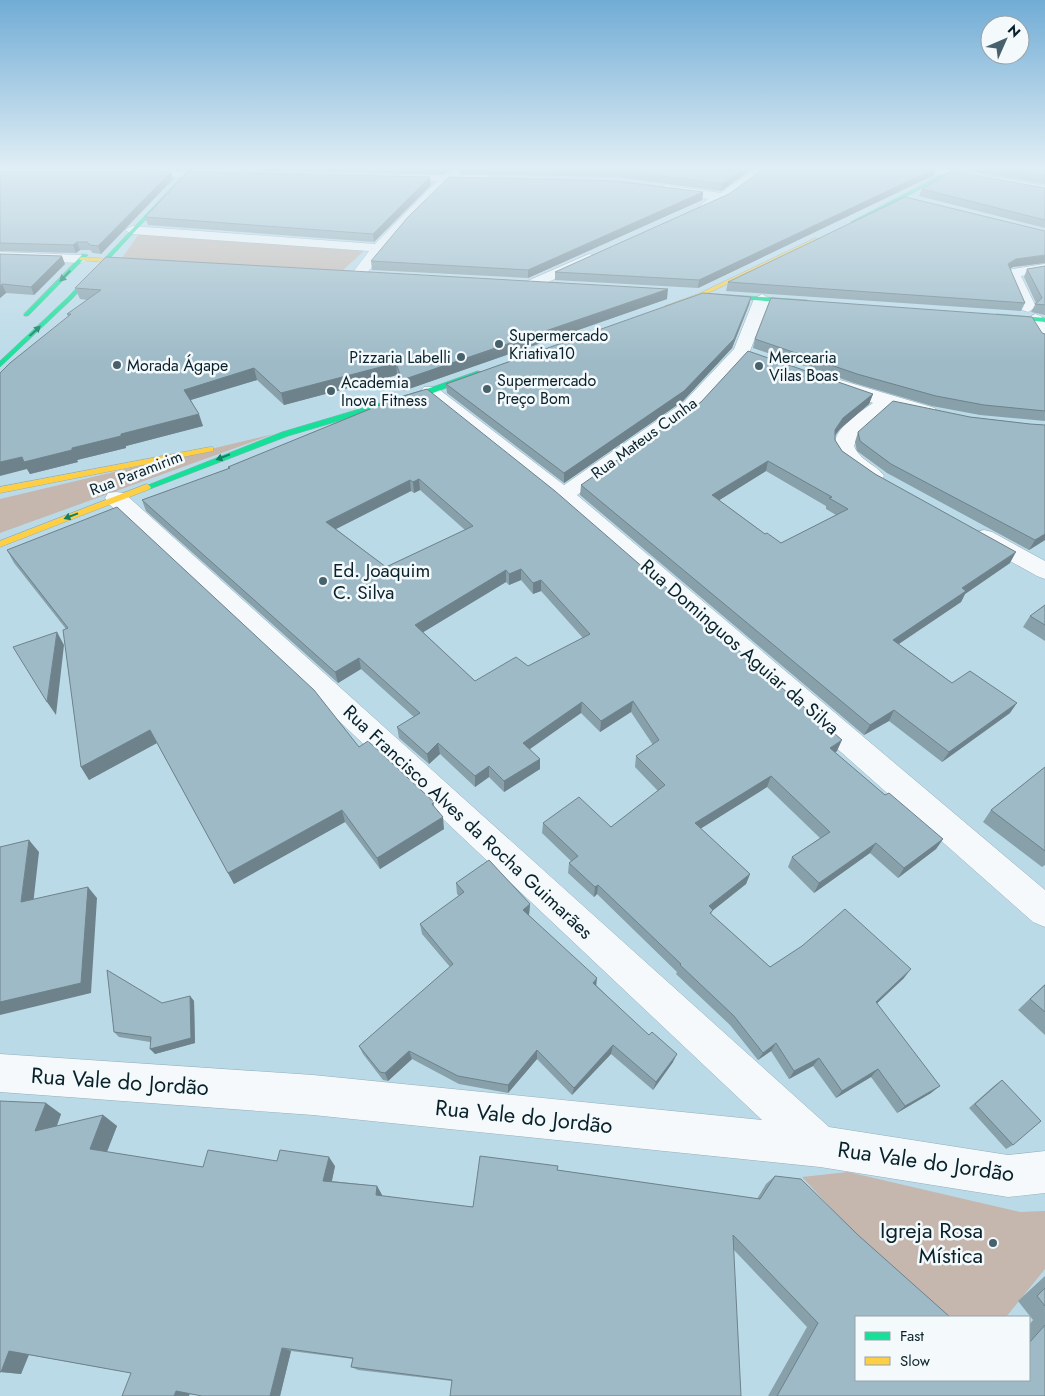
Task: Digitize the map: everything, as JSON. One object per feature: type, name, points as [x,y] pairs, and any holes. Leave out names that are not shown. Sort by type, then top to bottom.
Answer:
[{"type":"main road","points":[[0,365],[69,300],[129,233]]},
{"type":"main road","points":[[653,312],[700,295],[824,236]]},
{"type":"main road","points":[[19,322],[92,247]]},
{"type":"main road","points":[[81,259],[153,264]]},
{"type":"main road","points":[[523,286],[556,287]]},
{"type":"main road","points":[[670,294],[821,303]]},
{"type":"main road","points":[[987,316],[1036,315]]},
{"type":"main road","name":"Rua Paramirim","points":[[0,544],[285,434],[430,391],[495,368]]},
{"type":"main road","name":"Rua Paramirim","points":[[0,490],[285,434]]},
{"type":"street","points":[[175,233],[378,248]]},
{"type":"street","points":[[357,276],[378,248],[393,233]]},
{"type":"street","points":[[523,286],[598,254]]},
{"type":"street","points":[[0,256],[81,259]]},
{"type":"street","points":[[1045,268],[1013,273],[1016,284],[1036,315],[1045,338]]},
{"type":"street","name":"Rua Mateus Cunha","points":[[564,495],[691,406],[742,351],[762,299]]},
{"type":"street","points":[[742,351],[760,357]]},
{"type":"street","points":[[823,379],[886,401],[948,416]]},
{"type":"street","name":"Rua Dominguos Aguiar da Silva","points":[[430,391],[564,495],[1045,911]]},
{"type":"street","points":[[886,401],[848,434],[844,441],[843,449],[847,456],[863,470],[888,484]]},
{"type":"street","name":"Rua Francisco Alves da Rocha Guimarães","points":[[116,498],[820,1146]]},
{"type":"street","points":[[966,528],[1045,571]]},
{"type":"street","name":"Rua Vale do Jordão","points":[[0,1072],[313,1095],[820,1146],[1008,1176],[1045,1172]]},
{"type":"shaded area","points":[[139,234],[364,251],[342,271],[122,258]]},
{"type":"shaded area","points":[[274,434],[0,533],[0,499]]},
{"type":"shaded area","points":[[848,1172],[1020,1212],[1045,1211],[1045,1269],[1007,1316],[932,1316],[802,1177]]},
{"type":"building","points":[[0,233],[111,233],[98,246],[90,245],[87,242],[77,242],[73,245],[0,243]]},
{"type":"building","points":[[394,233],[611,233],[528,270],[371,261]]},
{"type":"building","points":[[642,233],[798,233],[699,280],[555,272]]},
{"type":"building","points":[[830,233],[1045,233],[1045,255],[1016,259],[1008,264],[1025,303],[728,282]]},
{"type":"building","points":[[0,254],[62,256],[31,287],[2,284],[0,286]]},
{"type":"building","points":[[106,257],[668,289],[402,380],[396,363],[281,393],[254,368],[184,390],[199,414],[24,462],[22,457],[0,462],[0,373],[71,314],[67,314],[101,290],[75,288]]},
{"type":"building","points":[[1045,266],[1045,305],[1035,304],[1042,298],[1027,269]]},
{"type":"building","points":[[703,293],[751,297],[734,339],[684,391],[564,473],[446,384]]},
{"type":"building","points":[[771,298],[1032,317],[1042,333],[1045,334],[1045,411],[984,405],[936,396],[857,374],[755,339]]},
{"type":"building","points":[[748,351],[873,394],[843,418],[835,430],[835,440],[842,451],[875,474],[1016,552],[962,588],[966,591],[893,640],[952,683],[970,671],[1017,703],[949,752],[894,710],[870,725],[581,485],[701,402]],"holes":[[[768,461],[832,497],[829,498],[848,509],[781,543],[767,533],[765,534],[712,495]]]},
{"type":"building","points":[[427,389],[555,491],[842,740],[830,748],[885,795],[889,793],[943,839],[904,868],[876,843],[819,883],[792,857],[830,832],[771,776],[695,823],[750,874],[709,906],[713,910],[710,913],[770,967],[802,946],[845,909],[911,969],[876,1002],[940,1086],[905,1106],[878,1069],[842,1091],[819,1058],[794,1071],[776,1043],[763,1053],[734,1016],[681,964],[598,885],[595,887],[569,863],[578,856],[543,823],[579,797],[611,827],[665,785],[636,756],[659,740],[633,701],[601,721],[582,702],[523,743],[540,759],[504,781],[489,766],[475,776],[438,743],[427,754],[397,727],[420,713],[359,658],[335,672],[142,500],[230,468],[228,467],[397,398]],"holes":[[[419,479],[473,526],[386,567],[326,522],[410,480],[413,482]],[[521,569],[533,583],[541,580],[590,634],[528,666],[516,657],[475,681],[415,625],[506,570],[509,574]]]},
{"type":"building","points":[[893,401],[970,417],[1045,425],[1045,534],[1035,540],[891,464],[860,441],[858,432]]},
{"type":"building","points":[[117,507],[314,690],[359,747],[368,741],[434,802],[432,804],[443,817],[377,858],[342,810],[228,873],[150,730],[81,767],[63,630],[68,628],[7,550]]},
{"type":"building","points":[[1045,605],[1045,625],[1030,616]]},
{"type":"building","points":[[57,632],[47,702],[13,647]]},
{"type":"building","points":[[1045,767],[1045,851],[991,810]]},
{"type":"building","points":[[29,840],[21,902],[88,887],[81,983],[0,1002],[0,847]]},
{"type":"building","points":[[489,860],[530,904],[523,910],[597,978],[593,983],[649,1035],[652,1032],[677,1054],[656,1082],[613,1045],[574,1088],[537,1050],[508,1085],[458,1076],[409,1051],[385,1073],[380,1072],[359,1046],[453,964],[420,924],[464,892],[456,883]]},
{"type":"building","points":[[107,970],[162,1003],[190,996],[191,1038],[150,1049],[151,1037],[114,1032]]},
{"type":"building","points":[[1045,985],[1045,1012],[1030,999]]},
{"type":"building","points":[[1002,1080],[1041,1121],[1013,1145],[975,1104]]},
{"type":"building","points":[[0,1101],[46,1103],[35,1131],[103,1115],[90,1149],[203,1167],[208,1150],[277,1161],[280,1150],[329,1157],[323,1181],[377,1186],[376,1195],[473,1207],[480,1156],[558,1166],[557,1170],[760,1199],[775,1176],[801,1179],[858,1235],[949,1316],[855,1316],[855,1381],[1030,1381],[1030,1342],[1045,1325],[1045,1396],[777,1396],[818,1323],[733,1235],[741,1396],[450,1396],[452,1380],[351,1367],[353,1358],[282,1348],[270,1396],[202,1396],[176,1391],[174,1396],[122,1396],[131,1373],[9,1351],[0,1372]]},
{"type":"building","points":[[1045,1288],[1045,1306],[1037,1296]]},
{"type":"traffic: fast","points":[[0,365],[69,299],[131,233]]},
{"type":"traffic: fast","points":[[26,315],[85,255]]},
{"type":"traffic: fast","points":[[715,296],[807,302]]},
{"type":"traffic: fast","points":[[997,316],[1045,320]]},
{"type":"traffic: fast","points":[[147,487],[285,434],[430,391],[481,373]]},
{"type":"traffic: slow","points":[[668,306],[700,295],[816,240]]},
{"type":"traffic: slow","points":[[81,259],[140,263]]},
{"type":"traffic: slow","points":[[0,490],[210,449]]},
{"type":"traffic: slow","points":[[0,544],[147,487]]},
{"type":"place","name":"Supermercado Kriativa10","points":[[499,344]]},
{"type":"place","name":"Pizzaria Labelli","points":[[461,357]]},
{"type":"place","name":"Morada Ágape","points":[[117,365]]},
{"type":"place","name":"Mercearia Vilas Boas","points":[[759,366]]},
{"type":"place","name":"Supermercado Preço Bom","points":[[487,389]]},
{"type":"place","name":"Academia Inova Fitness","points":[[331,391]]},
{"type":"place","name":"Ed. Joaquim C. Silva","points":[[323,581]]},
{"type":"place","name":"Igreja Rosa Mística","points":[[993,1243]]}]
